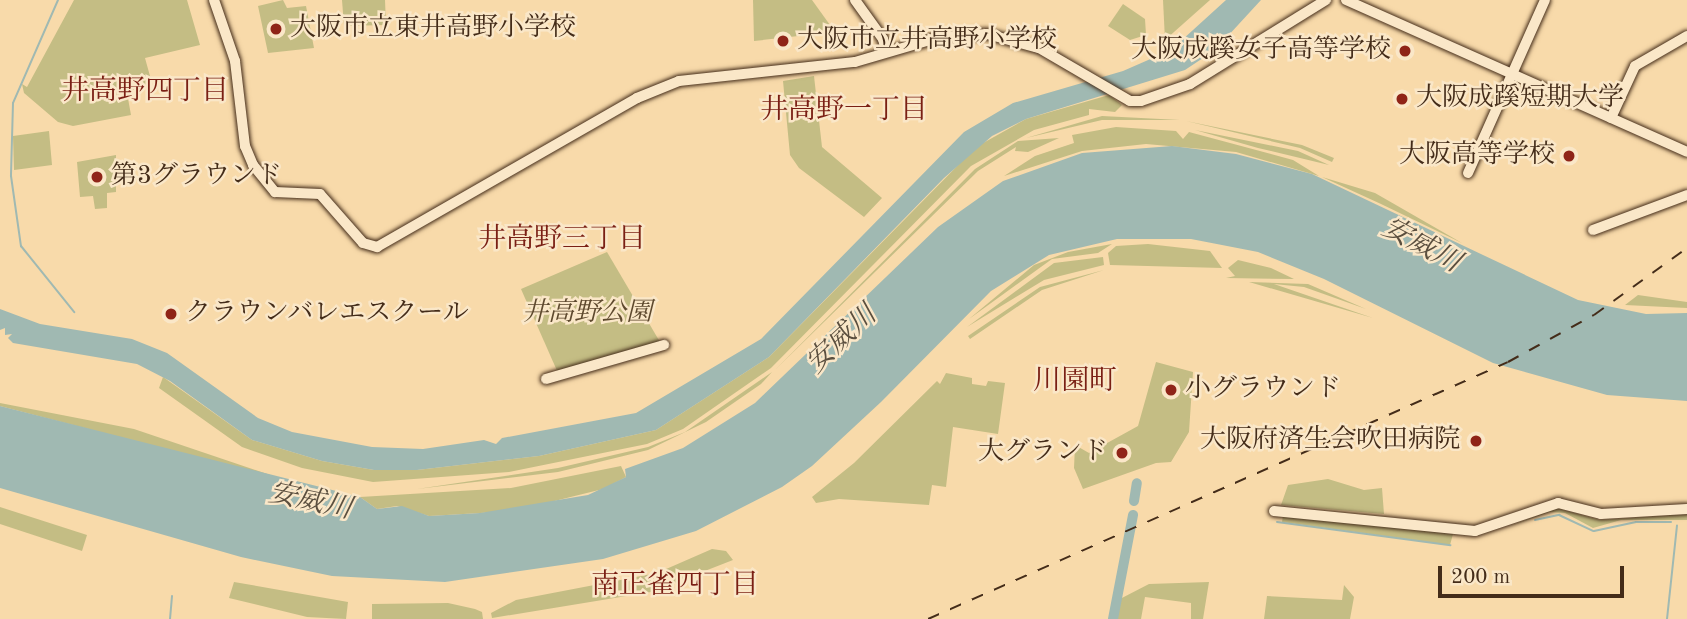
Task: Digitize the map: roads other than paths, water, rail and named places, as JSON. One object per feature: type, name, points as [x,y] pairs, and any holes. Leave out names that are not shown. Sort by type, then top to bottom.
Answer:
[{"type":"street","points":[[214,0],[235,61],[245,146],[253,165],[275,192],[320,194],[363,243],[377,247],[659,87],[855,62],[940,37],[987,34],[1029,45],[1089,74],[1122,95],[1142,101],[1190,84],[1326,0]]},
{"type":"street","points":[[855,0],[883,39],[886,51]]},
{"type":"street","points":[[1346,0],[1687,152]]},
{"type":"street","points":[[1468,173],[1545,0]]},
{"type":"street","points":[[1611,118],[1635,66],[1687,36]]},
{"type":"street","points":[[1593,230],[1687,195]]},
{"type":"street","points":[[545,379],[664,345]]},
{"type":"street","points":[[1274,510],[1475,531],[1558,503],[1601,514],[1687,509]]},
{"type":"water","points":[[1226,0],[1261,0],[1215,50],[1185,70],[1026,119],[992,136],[944,178],[769,357],[656,430],[539,456],[417,470],[374,470],[322,461],[252,440],[170,381],[137,364],[13,343],[8,338],[12,334],[5,335],[5,328],[0,330],[0,309],[40,324],[132,339],[167,353],[258,418],[292,432],[372,447],[423,449],[484,440],[496,444],[502,438],[636,413],[761,339],[964,132],[1013,103],[1123,71],[1171,50]]},
{"type":"water","name":"安威川","points":[[1172,146],[1236,154],[1312,174],[1578,300],[1646,314],[1687,313],[1687,401],[1607,395],[1493,363],[1324,279],[1258,252],[1191,239],[1117,239],[1049,255],[991,291],[881,402],[812,466],[782,487],[696,531],[603,559],[445,582],[332,576],[241,557],[0,488],[0,406],[360,497],[377,509],[402,506],[429,516],[480,513],[588,495],[626,477],[625,469],[683,448],[755,403],[938,227],[1003,181],[1082,153]]},
{"type":"waterway","points":[[58,0],[13,103],[11,176],[21,246],[74,312]]},
{"type":"waterway","points":[[1134,501],[1137,483]]},
{"type":"waterway","points":[[1113,619],[1133,515]]},
{"type":"waterway","points":[[1535,520],[1559,515],[1594,531],[1636,522],[1671,522]]},
{"type":"waterway","points":[[1277,522],[1450,545]]},
{"type":"waterway","points":[[1667,619],[1677,526]]},
{"type":"waterway","points":[[170,619],[172,596]]},
{"type":"railway","points":[[928,619],[1508,362],[1594,315],[1687,248]]},
{"type":"place","name":"大阪市立東井高野小学校","points":[[276,29]]},
{"type":"place","name":"大阪市立井高野小学校","points":[[783,41]]},
{"type":"place","name":"大阪成蹊女子高等学校","points":[[1405,51]]},
{"type":"place","name":"大阪成蹊短期大学","points":[[1402,99]]},
{"type":"place","name":"大阪高等学校","points":[[1569,156]]},
{"type":"place","name":"第3グラウンド","points":[[97,177]]},
{"type":"place","name":"クラウンバレエスクール","points":[[171,314]]},
{"type":"place","name":"小グラウンド","points":[[1171,390]]},
{"type":"place","name":"大阪府済生会吹田病院","points":[[1476,441]]},
{"type":"place","name":"大グランド","points":[[1122,453]]},
{"type":"district","name":"井高野四丁目","points":[[145,92]]},
{"type":"district","name":"井高野一丁目","points":[[844,111]]},
{"type":"district","name":"井高野三丁目","points":[[562,240]]},
{"type":"district","name":"川園町","points":[[1075,382]]},
{"type":"district","name":"南正雀四丁目","points":[[675,586]]},
{"type":"park label","name":"井高野公園","points":[[587,314]]}]
